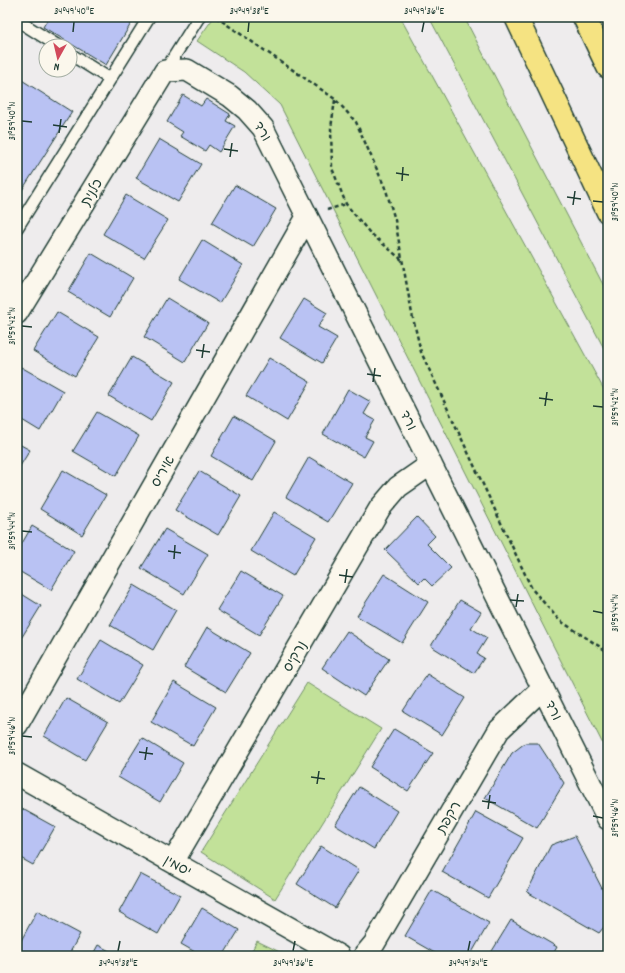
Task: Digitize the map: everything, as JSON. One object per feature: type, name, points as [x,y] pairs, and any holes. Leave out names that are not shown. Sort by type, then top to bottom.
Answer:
[{"type":"highway","points":[[516,17],[608,212]]},
{"type":"highway","points":[[584,17],[608,68]]},
{"type":"street","name":"ורד","points":[[165,71],[187,70],[230,96],[247,110],[263,128],[608,819]]},
{"type":"street","name":"כלנית","points":[[17,313],[165,71]]},
{"type":"street","name":"איריס","points":[[17,725],[307,217]]},
{"type":"street","name":"נרקיס","points":[[174,862],[380,508],[398,487],[431,464]]},
{"type":"street","name":"רקפת","points":[[364,956],[378,937],[499,730],[543,688]]},
{"type":"street","name":"יסמין","points":[[17,774],[339,956]]},
{"type":"lane","points":[[17,228],[149,17]]},
{"type":"lane","points":[[165,71],[199,17]]},
{"type":"lane","points":[[17,20],[45,38]]},
{"type":"lane","points":[[78,59],[110,79]]},
{"type":"path","points":[[216,17],[335,99],[356,122],[386,190],[395,220],[412,314],[421,352],[532,589],[559,620],[608,652]]},
{"type":"path","points":[[335,99],[331,128],[332,168],[346,204],[369,232],[402,260]]},
{"type":"green space","points":[[214,17],[400,17],[608,397],[608,754],[280,105],[244,72],[197,41]]},
{"type":"green space","points":[[429,17],[464,17],[608,294],[608,356]]},
{"type":"green space","points":[[307,683],[381,729],[275,899],[201,852]]},
{"type":"green space","points":[[257,941],[288,956],[249,956]]},
{"type":"building","points":[[49,17],[135,17],[106,65],[78,48],[78,38],[61,38],[43,27]]},
{"type":"building","points":[[17,77],[72,112],[17,198]]},
{"type":"building","points":[[183,95],[201,106],[206,99],[230,114],[226,121],[235,126],[219,152],[209,145],[205,151],[180,136],[183,132],[167,122]]},
{"type":"building","points":[[159,139],[201,164],[178,202],[136,178]]},
{"type":"building","points":[[235,185],[276,209],[253,247],[212,223]]},
{"type":"building","points":[[126,195],[168,220],[144,258],[103,234]]},
{"type":"building","points":[[202,240],[243,265],[220,303],[179,279]]},
{"type":"building","points":[[91,253],[133,278],[110,317],[68,292]]},
{"type":"building","points":[[167,298],[208,323],[185,362],[144,337]]},
{"type":"building","points":[[304,299],[327,313],[318,327],[337,338],[322,363],[280,338]]},
{"type":"building","points":[[57,312],[99,337],[75,376],[33,351]]},
{"type":"building","points":[[132,357],[174,382],[151,421],[109,396]]},
{"type":"building","points":[[269,358],[310,382],[287,421],[246,396]]},
{"type":"building","points":[[21,367],[63,391],[40,431],[17,417],[17,374]]},
{"type":"building","points":[[348,389],[371,402],[364,414],[375,420],[365,437],[373,441],[364,457],[323,434]]},
{"type":"building","points":[[97,412],[139,436],[116,476],[73,451]]},
{"type":"building","points":[[234,416],[276,441],[253,481],[211,456]]},
{"type":"building","points":[[17,443],[30,450],[17,471]]},
{"type":"building","points":[[309,457],[352,483],[328,522],[286,497]]},
{"type":"building","points":[[63,470],[106,495],[82,535],[40,509]]},
{"type":"building","points":[[199,471],[241,496],[218,535],[175,510]]},
{"type":"building","points":[[274,512],[316,537],[293,576],[251,551]]},
{"type":"building","points":[[417,517],[435,536],[427,544],[451,568],[432,586],[424,578],[419,583],[385,550]]},
{"type":"building","points":[[32,526],[74,551],[51,590],[17,570],[17,552]]},
{"type":"building","points":[[165,529],[208,554],[184,594],[141,568]]},
{"type":"building","points":[[241,571],[283,596],[259,635],[217,610]]},
{"type":"building","points":[[384,574],[428,602],[402,643],[357,616]]},
{"type":"building","points":[[134,585],[176,610],[153,650],[110,625]]},
{"type":"building","points":[[17,591],[41,606],[17,645]]},
{"type":"building","points":[[460,600],[481,612],[471,628],[487,638],[477,654],[484,658],[474,673],[431,646]]},
{"type":"building","points":[[207,627],[250,653],[226,692],[184,667]]},
{"type":"building","points":[[347,631],[389,659],[364,696],[322,668]]},
{"type":"building","points":[[101,640],[143,665],[119,704],[77,679]]},
{"type":"building","points":[[427,674],[465,698],[442,735],[403,711]]},
{"type":"building","points":[[174,682],[216,707],[193,746],[151,722]]},
{"type":"building","points":[[66,698],[108,722],[85,760],[44,736]]},
{"type":"building","points":[[394,729],[433,753],[408,791],[370,767]]},
{"type":"building","points":[[142,738],[183,763],[160,802],[118,777]]},
{"type":"building","points":[[525,743],[538,743],[564,783],[537,828],[485,798],[512,753]]},
{"type":"building","points":[[359,787],[397,811],[374,849],[335,825]]},
{"type":"building","points":[[17,806],[55,827],[33,865],[17,856]]},
{"type":"building","points":[[476,812],[523,838],[488,898],[442,872]]},
{"type":"building","points":[[575,836],[608,900],[608,922],[599,933],[527,892],[551,845]]},
{"type":"building","points":[[321,846],[359,870],[335,908],[297,884]]},
{"type":"building","points":[[140,874],[180,895],[158,934],[119,912]]},
{"type":"building","points":[[432,890],[489,923],[470,956],[440,956],[405,936]]},
{"type":"building","points":[[202,908],[239,930],[223,956],[202,956],[181,944]]},
{"type":"building","points":[[37,911],[80,934],[68,956],[22,956],[17,953],[17,948]]},
{"type":"building","points":[[511,920],[557,947],[552,956],[489,956]]},
{"type":"building","points":[[98,945],[119,956],[92,956]]}]
